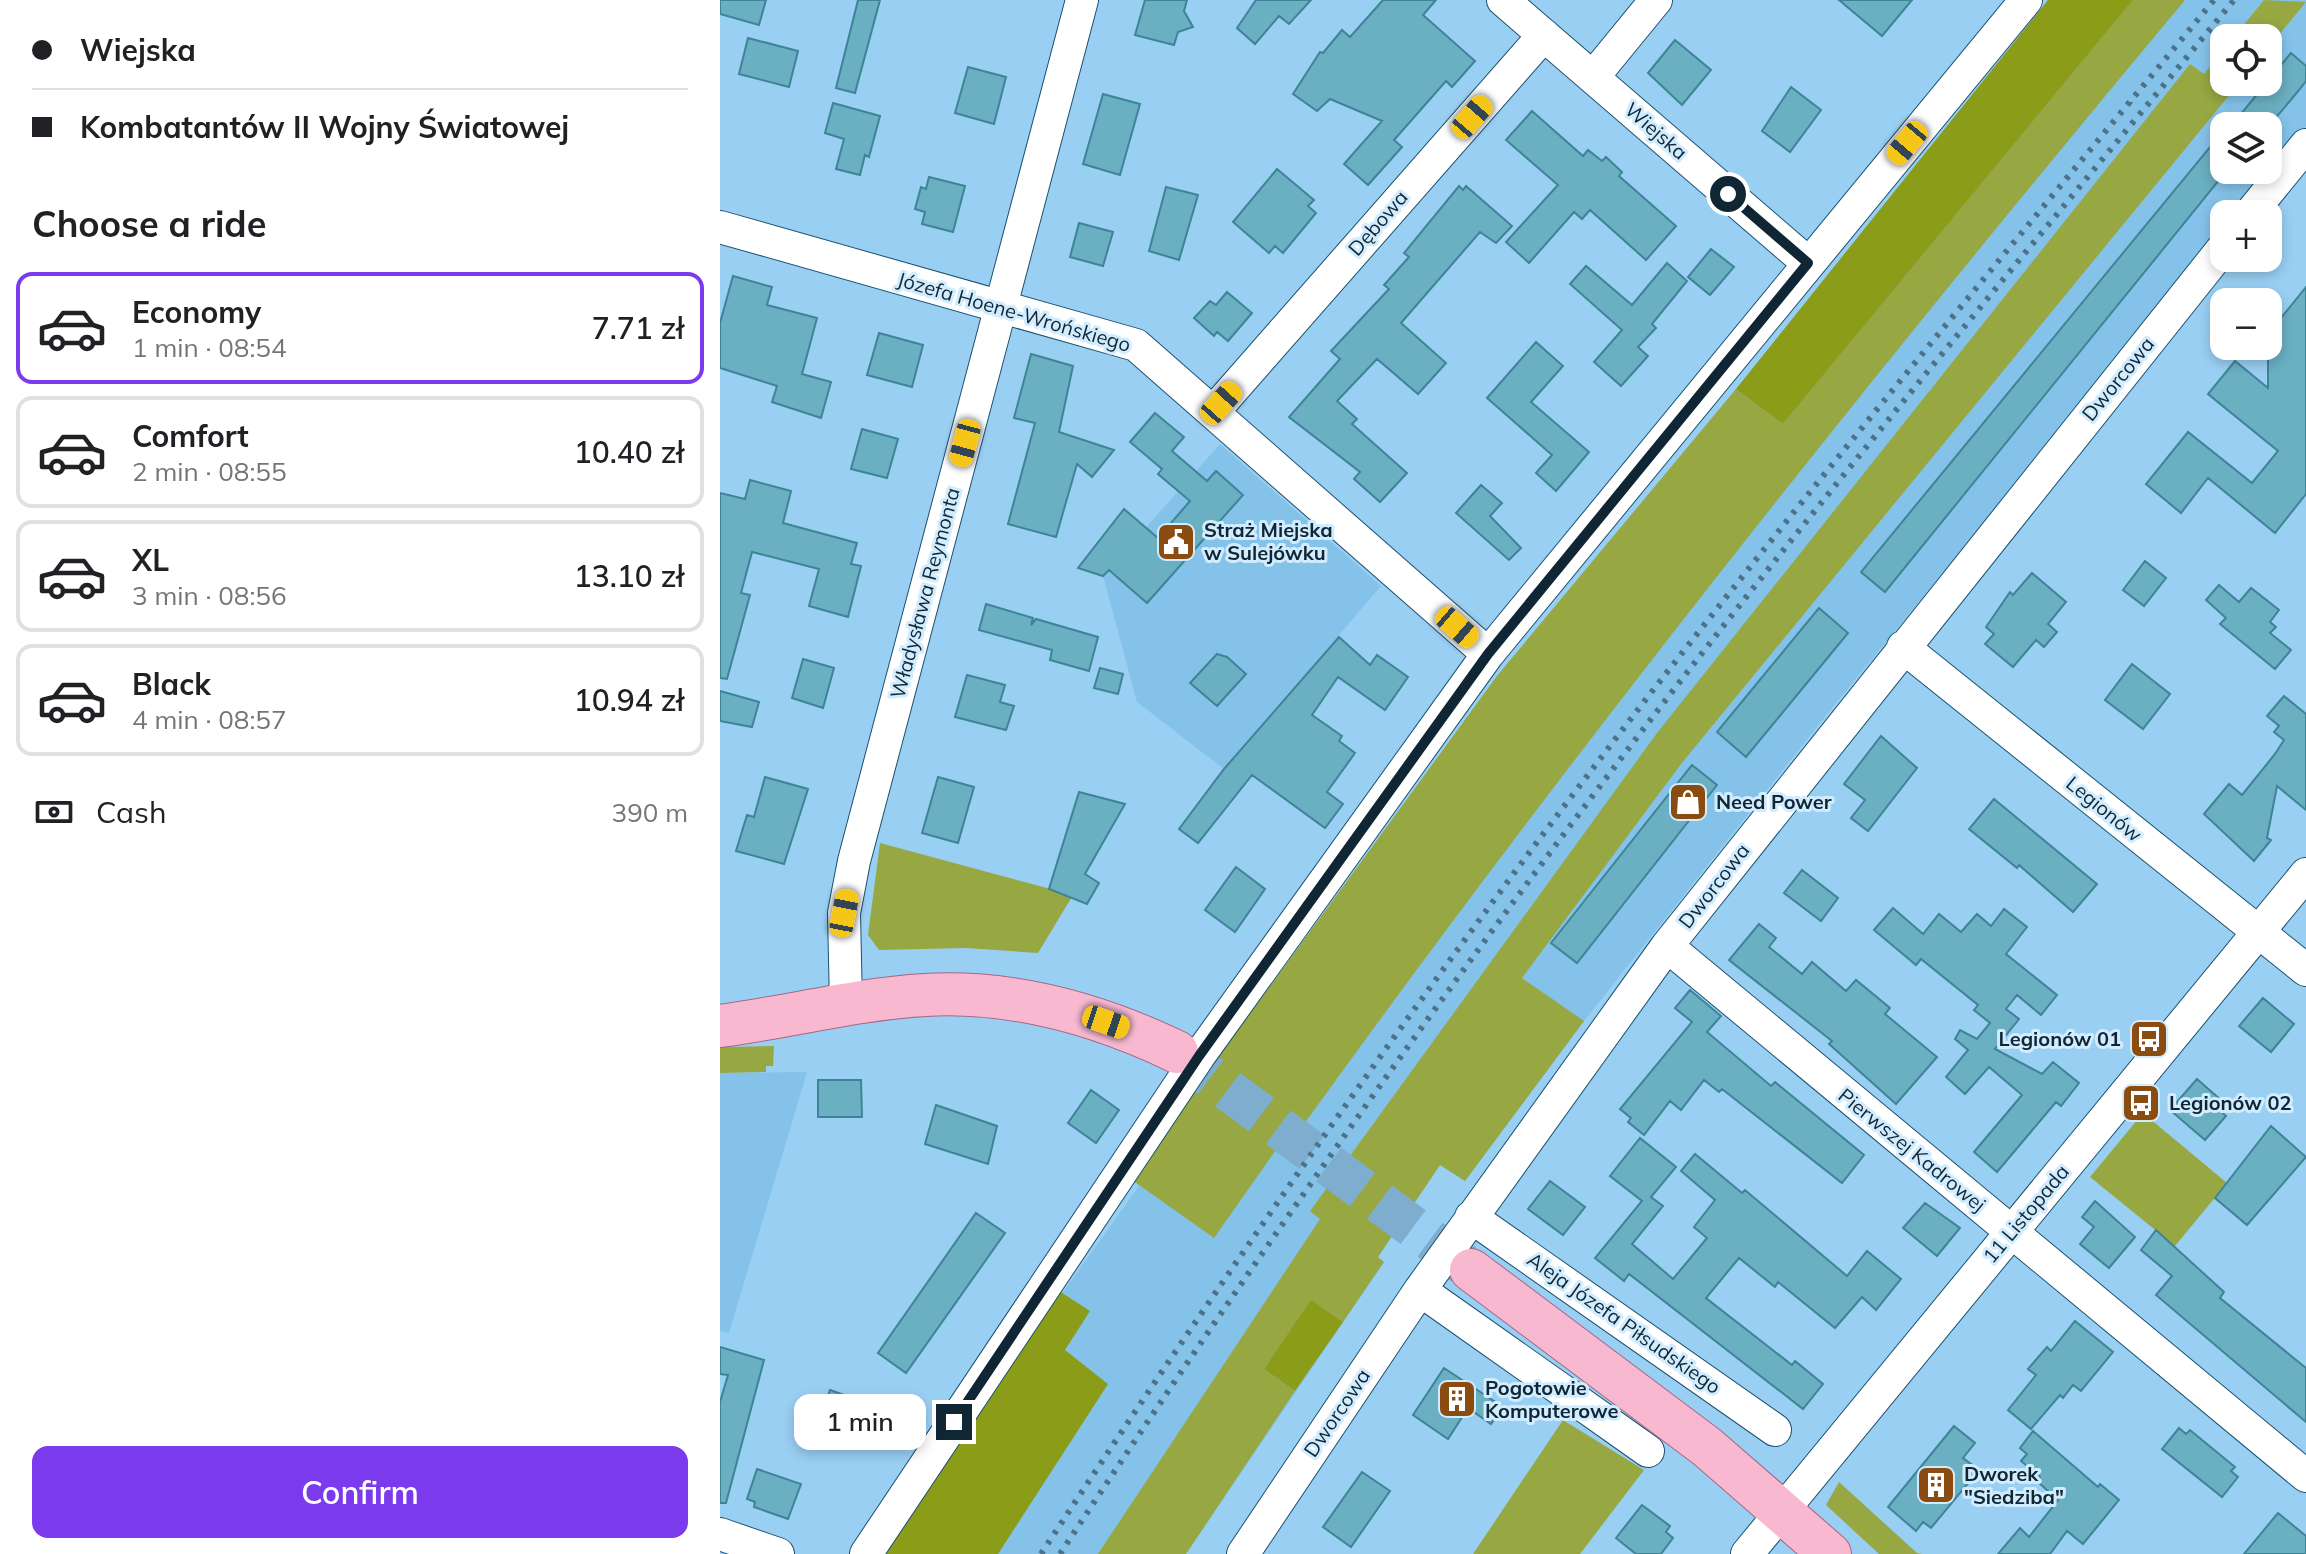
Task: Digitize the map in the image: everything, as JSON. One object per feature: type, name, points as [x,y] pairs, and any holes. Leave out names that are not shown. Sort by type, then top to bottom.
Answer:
[{"type":"main road","points":[[720,1026],[927,995],[1030,1002],[1119,1026],[1177,1052]]},
{"type":"main road","points":[[1471,1270],[1612,1374],[1782,1509],[1830,1554]]},
{"type":"street","name":"Władysława Reymonta","points":[[846,1005],[844,913],[854,861],[1082,0]]},
{"type":"street","name":"Wiejska","points":[[1503,0],[1808,263]]},
{"type":"street","points":[[1593,77],[1656,0]]},
{"type":"street","points":[[866,1554],[1199,1056],[1488,654],[2026,0]]},
{"type":"street","name":"Dębowa","points":[[1213,412],[1544,35]]},
{"type":"street","points":[[2261,200],[2306,145]]},
{"type":"street","name":"Józefa Hoene-Wrońskiego","points":[[720,227],[1136,345],[1488,654]]},
{"type":"street","name":"Dworcowa","points":[[1243,1554],[1420,1290],[1667,946],[2210,264]]},
{"type":"street","name":"Legionów","points":[[1903,647],[2306,970]]},
{"type":"street","name":"11 Listopada","points":[[1747,1554],[2306,874]]},
{"type":"street","name":"Pierwszej Kadrowej","points":[[1667,946],[2306,1476]]},
{"type":"street","name":"Aleja Józefa Piłsudskiego","points":[[1471,1217],[1775,1430]]},
{"type":"street","points":[[1420,1290],[1648,1451]]},
{"type":"street","points":[[720,1534],[778,1554]]},
{"type":"shaded area","points":[[2048,0],[2306,0],[2306,127],[2282,156],[2282,112],[2210,112],[2210,184],[2259,184],[2246,200],[2210,200],[2210,245],[1832,708],[1584,1021],[1465,1181],[1440,1165],[1378,1257],[1384,1262],[1186,1554],[884,1554],[1056,1289],[1063,1292],[1139,1186],[1132,1180],[1497,676],[1736,389]]},
{"type":"shaded area","points":[[1220,444],[1381,586],[1224,769],[1137,702],[1103,576]]},
{"type":"shaded area","points":[[807,1072],[729,1333],[720,1331],[720,1073]]},
{"type":"green space","points":[[2048,0],[2133,0],[1783,424],[1736,389]]},
{"type":"green space","points":[[2133,0],[2185,0],[1956,277],[1621,699],[1299,1131],[1292,1127],[1214,1238],[1132,1180],[1156,1142],[1497,676],[1736,389],[1783,424]]},
{"type":"green space","points":[[2264,0],[2306,2],[2282,31],[2282,24],[2244,24]]},
{"type":"green space","points":[[2190,64],[2204,74],[2210,66],[2210,96],[2229,96],[2215,112],[2210,112],[2210,119],[1681,764],[1522,978],[1584,1021],[1465,1181],[1440,1165],[1378,1257],[1384,1262],[1343,1322],[1312,1301],[1264,1369],[1295,1391],[1186,1554],[1098,1554],[1320,1219],[1310,1211],[1657,733]]},
{"type":"green space","points":[[880,843],[1073,895],[1038,953],[966,948],[879,950],[868,935]]},
{"type":"green space","points":[[774,1046],[773,1066],[766,1066],[766,1072],[720,1073],[720,1047]]},
{"type":"green space","points":[[2143,1113],[2227,1183],[2175,1246],[2090,1177]]},
{"type":"green space","points":[[1056,1289],[1090,1311],[1065,1350],[1108,1384],[998,1554],[884,1554]]},
{"type":"green space","points":[[1311,1300],[1343,1322],[1295,1391],[1264,1369]]},
{"type":"green space","points":[[1563,1420],[1644,1470],[1580,1554],[1473,1554]]},
{"type":"green space","points":[[1839,1482],[1917,1553],[1922,1554],[1879,1554],[1826,1505]]},
{"type":"building","points":[[720,0],[766,0],[759,25],[720,14]]},
{"type":"building","points":[[858,0],[880,0],[855,93],[836,88]]},
{"type":"building","points":[[1145,0],[1187,0],[1184,11],[1193,27],[1178,32],[1174,45],[1135,35]]},
{"type":"building","points":[[1256,0],[1311,0],[1289,24],[1279,16],[1255,44],[1237,28]]},
{"type":"building","points":[[1383,0],[1436,0],[1423,15],[1475,61],[1452,87],[1446,81],[1394,140],[1402,147],[1368,185],[1344,164],[1382,121],[1330,99],[1317,111],[1293,94],[1320,52],[1323,53],[1342,30],[1350,37]]},
{"type":"building","points":[[1839,0],[1912,0],[1882,36]]},
{"type":"building","points":[[748,38],[798,51],[789,87],[739,74]]},
{"type":"building","points":[[1675,40],[1711,70],[1682,105],[1648,73]]},
{"type":"building","points":[[2291,53],[2306,66],[2306,81],[2299,90],[2281,112],[2243,112],[2256,96],[2282,96],[2282,64]]},
{"type":"building","points":[[968,67],[1006,77],[994,124],[955,113]]},
{"type":"building","points":[[1791,87],[1821,110],[1790,152],[1762,131]]},
{"type":"building","points":[[1103,94],[1140,104],[1120,175],[1083,164]]},
{"type":"building","points":[[833,103],[880,116],[869,157],[865,155],[860,175],[836,169],[844,139],[825,133]]},
{"type":"building","points":[[1532,111],[1583,156],[1588,150],[1602,161],[1606,157],[1622,172],[1619,176],[1676,226],[1646,260],[1590,210],[1582,219],[1574,212],[1529,263],[1506,242],[1558,185],[1506,140]]},
{"type":"building","points":[[2210,147],[2210,184],[2216,184],[1885,592],[1861,572]]},
{"type":"building","points":[[1277,169],[1314,200],[1308,206],[1316,213],[1283,253],[1275,246],[1269,253],[1233,222]]},
{"type":"building","points":[[929,177],[965,186],[953,232],[922,224],[925,212],[915,209],[921,187],[926,189]]},
{"type":"building","points":[[1459,186],[1463,190],[1466,186],[1512,226],[1496,243],[1480,232],[1401,323],[1446,363],[1418,394],[1377,359],[1337,401],[1357,419],[1352,424],[1407,473],[1380,502],[1354,479],[1360,472],[1289,417],[1340,359],[1331,351],[1389,289],[1384,285],[1409,257],[1404,253]]},
{"type":"building","points":[[1166,187],[1198,195],[1179,260],[1149,251]]},
{"type":"building","points":[[1079,223],[1113,232],[1103,266],[1070,257]]},
{"type":"building","points":[[1711,249],[1734,267],[1710,295],[1688,277]]},
{"type":"building","points":[[1667,263],[1687,281],[1652,324],[1656,328],[1638,347],[1648,356],[1621,386],[1594,362],[1622,330],[1570,284],[1586,266],[1632,305]]},
{"type":"building","points":[[733,276],[772,287],[767,305],[817,318],[802,374],[831,382],[821,418],[772,402],[777,386],[720,368],[720,323]]},
{"type":"building","points":[[2306,287],[2306,494],[2275,533],[2208,478],[2181,513],[2146,484],[2188,432],[2252,483],[2278,451],[2208,394],[2235,361],[2268,388],[2268,360],[2282,360],[2282,317]]},
{"type":"building","points":[[1227,292],[1252,313],[1228,341],[1217,332],[1214,336],[1194,318],[1210,301],[1216,305]]},
{"type":"building","points":[[879,333],[923,345],[912,387],[867,375]]},
{"type":"building","points":[[1536,342],[1563,366],[1531,402],[1589,452],[1556,491],[1536,473],[1552,455],[1487,398]]},
{"type":"building","points":[[1031,354],[1073,366],[1059,432],[1114,450],[1092,477],[1077,464],[1056,537],[1008,524],[1035,423],[1014,418]]},
{"type":"building","points":[[1155,413],[1184,437],[1172,451],[1207,481],[1216,471],[1243,495],[1147,603],[1109,570],[1103,576],[1078,568],[1124,509],[1158,538],[1190,501],[1158,474],[1162,469],[1130,442]]},
{"type":"building","points":[[862,429],[898,439],[887,478],[851,469]]},
{"type":"building","points":[[750,480],[791,491],[783,523],[857,543],[851,564],[861,566],[848,617],[809,606],[819,569],[752,552],[741,593],[750,595],[727,679],[720,678],[720,493],[745,499]]},
{"type":"building","points":[[1481,485],[1502,503],[1490,516],[1521,548],[1509,560],[1456,513]]},
{"type":"building","points":[[2145,561],[2166,578],[2144,606],[2123,590]]},
{"type":"building","points":[[2032,573],[2066,602],[2048,624],[2057,632],[2044,647],[2036,640],[2013,667],[1985,644],[1994,634],[1986,627],[2010,592],[2013,595]]},
{"type":"building","points":[[2219,585],[2239,602],[2251,588],[2279,610],[2270,622],[2276,627],[2270,633],[2291,650],[2275,669],[2220,624],[2226,618],[2206,600]]},
{"type":"building","points":[[986,604],[1033,618],[1031,625],[1036,619],[1098,637],[1089,671],[1050,660],[1052,650],[979,630]]},
{"type":"building","points":[[1819,608],[1848,633],[1746,757],[1717,732]]},
{"type":"building","points":[[1339,637],[1370,665],[1377,655],[1408,677],[1385,710],[1338,677],[1312,715],[1342,736],[1339,741],[1355,753],[1327,792],[1343,804],[1325,828],[1252,775],[1198,843],[1179,829],[1224,769]]},
{"type":"building","points":[[1217,654],[1227,657],[1246,674],[1217,706],[1190,683]]},
{"type":"building","points":[[803,659],[834,668],[823,708],[792,698]]},
{"type":"building","points":[[2132,664],[2170,694],[2143,729],[2105,700]]},
{"type":"building","points":[[1100,668],[1123,674],[1118,694],[1094,688]]},
{"type":"building","points":[[967,675],[1005,685],[1000,702],[1014,706],[1006,730],[955,717]]},
{"type":"building","points":[[720,691],[759,702],[752,727],[720,721]]},
{"type":"building","points":[[2284,696],[2306,714],[2306,810],[2277,786],[2267,838],[2271,840],[2254,861],[2204,814],[2229,784],[2242,795],[2275,754],[2284,740],[2274,732],[2279,726],[2267,716]]},
{"type":"building","points":[[1881,736],[1917,768],[1868,831],[1851,818],[1865,800],[1844,784]]},
{"type":"building","points":[[1692,765],[1717,785],[1577,963],[1551,943]]},
{"type":"building","points":[[765,777],[808,789],[784,864],[736,851],[747,815],[754,817]]},
{"type":"building","points":[[938,777],[974,787],[958,843],[922,833]]},
{"type":"building","points":[[1079,792],[1125,804],[1085,874],[1099,883],[1087,904],[1049,889]]},
{"type":"building","points":[[1994,799],[2097,884],[2073,912],[2019,865],[2017,868],[1969,829]]},
{"type":"building","points":[[1236,867],[1265,889],[1235,932],[1205,910]]},
{"type":"building","points":[[1802,870],[1838,898],[1821,921],[1784,893]]},
{"type":"building","points":[[1893,908],[1923,934],[1939,914],[1961,932],[1977,914],[1991,926],[2004,909],[2027,927],[2006,954],[2057,995],[2041,1015],[2017,995],[2006,1009],[2019,1019],[1995,1049],[2042,1074],[2053,1062],[2079,1083],[2061,1106],[2056,1102],[1997,1172],[1974,1152],[2022,1095],[1989,1067],[1965,1094],[1946,1077],[1968,1050],[1955,1039],[1960,1030],[1977,1039],[1990,1023],[1974,1010],[1978,1005],[1921,959],[1916,965],[1874,930]]},
{"type":"building","points":[[1759,924],[1776,938],[1769,947],[1802,974],[1812,962],[1846,991],[1856,980],[1890,1008],[1885,1014],[1937,1057],[1896,1104],[1829,1044],[1832,1041],[1729,960]]},
{"type":"building","points":[[1690,990],[1721,1016],[1707,1032],[1771,1086],[1775,1082],[1864,1155],[1842,1183],[1722,1089],[1719,1092],[1704,1080],[1681,1110],[1670,1101],[1644,1135],[1628,1122],[1631,1118],[1620,1109],[1692,1022],[1675,1008]]},
{"type":"building","points":[[2263,998],[2294,1024],[2271,1052],[2239,1026]]},
{"type":"building","points":[[2197,1079],[2221,1100],[2215,1106],[2226,1116],[2205,1140],[2170,1110]]},
{"type":"building","points":[[818,1080],[861,1080],[862,1117],[818,1117]]},
{"type":"building","points":[[1091,1090],[1119,1110],[1096,1143],[1068,1123]]},
{"type":"building","points":[[936,1105],[997,1126],[988,1164],[925,1144]]},
{"type":"building","points":[[2271,1126],[2306,1157],[2247,1225],[2215,1198]]},
{"type":"building","points":[[1640,1138],[1676,1167],[1651,1197],[1663,1206],[1632,1244],[1673,1279],[1707,1238],[1694,1227],[1715,1200],[1681,1171],[1695,1154],[1742,1193],[1745,1190],[1847,1276],[1867,1251],[1901,1279],[1876,1310],[1862,1297],[1835,1328],[1778,1282],[1775,1287],[1739,1258],[1706,1298],[1792,1365],[1795,1361],[1823,1384],[1803,1409],[1629,1274],[1624,1281],[1595,1258],[1642,1201],[1610,1176]]},
{"type":"building","points":[[1550,1181],[1585,1207],[1563,1235],[1528,1209]]},
{"type":"building","points":[[2095,1201],[2135,1237],[2109,1268],[2080,1244],[2094,1227],[2082,1217]]},
{"type":"building","points":[[1925,1203],[1960,1228],[1937,1256],[1903,1228]]},
{"type":"building","points":[[976,1213],[1005,1233],[906,1373],[878,1353]]},
{"type":"building","points":[[2156,1230],[2224,1292],[2220,1298],[2306,1368],[2306,1422],[2156,1295],[2172,1276],[2141,1250]]},
{"type":"building","points":[[2075,1321],[2113,1352],[2081,1391],[2073,1385],[2063,1398],[2060,1395],[2031,1429],[2008,1410],[2036,1375],[2028,1369],[2047,1347],[2051,1351]]},
{"type":"building","points":[[720,1347],[764,1360],[726,1503],[720,1503],[720,1402],[728,1375],[720,1374]]},
{"type":"building","name":"Pogotowie Komputerowe","points":[[1444,1368],[1503,1407],[1491,1424],[1468,1408],[1448,1439],[1413,1415]]},
{"type":"building","points":[[830,1390],[867,1403],[852,1445],[815,1432],[821,1422],[810,1417],[816,1398],[826,1401]]},
{"type":"building","name":"Dworek \"Siedziba\"","points":[[1954,1426],[1975,1443],[1963,1458],[1979,1470],[1931,1528],[1923,1522],[1916,1531],[1888,1507]]},
{"type":"building","points":[[2179,1428],[2186,1434],[2190,1430],[2235,1467],[2231,1471],[2238,1477],[2222,1497],[2162,1449]]},
{"type":"building","points":[[2033,1431],[2098,1487],[2100,1484],[2119,1500],[2083,1544],[2067,1531],[2050,1554],[1998,1554],[2020,1528],[2029,1537],[2058,1500],[2037,1481],[2040,1477],[2021,1461],[2027,1454],[2020,1448]]},
{"type":"building","points":[[757,1469],[801,1484],[788,1519],[754,1507],[755,1502],[747,1499]]},
{"type":"building","points":[[1362,1472],[1390,1491],[1351,1547],[1323,1527]]},
{"type":"building","points":[[1642,1505],[1670,1526],[1666,1532],[1673,1538],[1661,1554],[1636,1554],[1616,1538]]},
{"type":"building","points":[[2278,1513],[2306,1536],[2306,1554],[2244,1554]]},
{"type":"tunnel","points":[[1177,1052],[1471,1270]]},
{"type":"railway","points":[[1041,1554],[1332,1125],[1561,810],[1781,528],[2214,0]]},
{"type":"railway","points":[[1060,1554],[1201,1342],[1346,1133],[1571,824],[1719,631],[1865,449],[2234,0]]},
{"type":"place","name":"Straż Miejska w Sulejówku","points":[[1176,542]]},
{"type":"place","name":"Need Power","points":[[1688,802]]},
{"type":"place","name":"Legionów 01","points":[[2149,1039]]},
{"type":"place","name":"Legionów 02","points":[[2141,1103]]},
{"type":"place","name":"Pogotowie Komputerowe","points":[[1457,1399]]},
{"type":"place","name":"Dworek \"Siedziba\"","points":[[1936,1485]]},
{"type":"route","points":[[954,1422],[1199,1056],[1488,654],[1808,263],[1728,194]]}]
